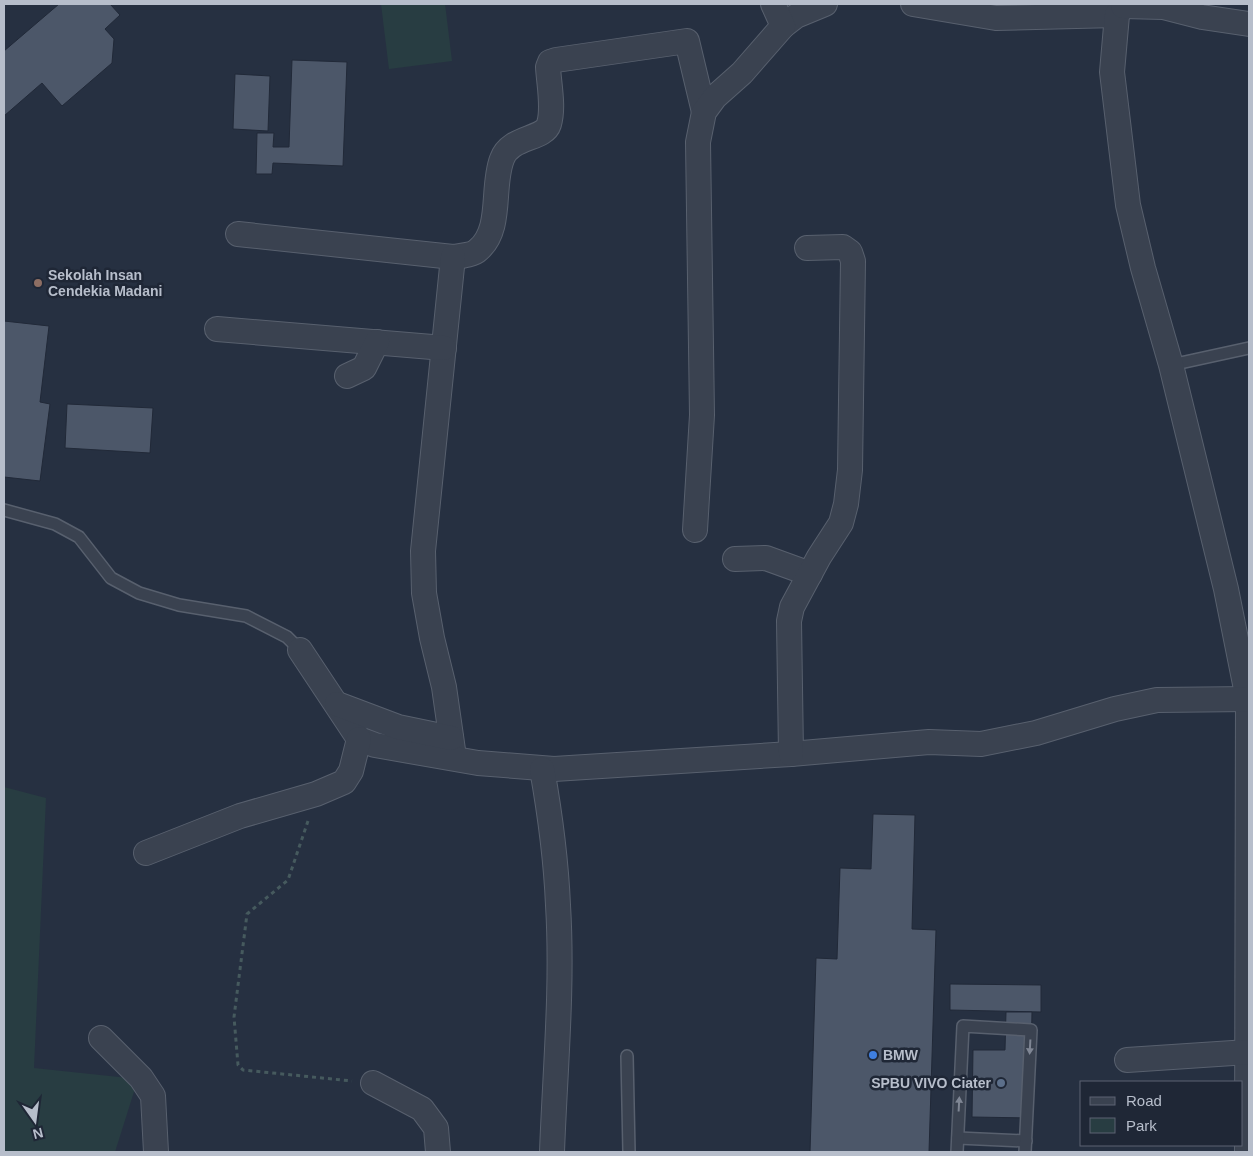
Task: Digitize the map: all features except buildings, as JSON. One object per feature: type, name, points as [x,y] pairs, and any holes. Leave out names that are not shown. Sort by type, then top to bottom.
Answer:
[{"type":"street","points":[[773,4],[783,26]]},
{"type":"street","points":[[704,112],[715,97],[742,74],[783,26],[796,16],[825,4]]},
{"type":"street","points":[[913,4],[996,18],[1121,8],[1163,7],[1195,16],[1249,24]]},
{"type":"street","points":[[1121,8],[1112,72],[1128,205],[1143,268],[1171,365],[1226,589],[1249,699],[1247,1152]]},
{"type":"street","points":[[238,234],[453,257],[477,251],[488,239],[492,225],[502,159],[507,150],[516,142],[545,131],[549,125],[550,62],[687,41],[704,112],[698,157],[702,414],[695,530]]},
{"type":"street","points":[[791,754],[788,621],[792,607],[841,523],[846,504],[850,470],[853,261],[850,252],[843,247],[807,248]]},
{"type":"street","points":[[452,748],[444,687],[432,638],[424,593],[423,551],[453,257]]},
{"type":"street","points":[[217,329],[444,348]]},
{"type":"street","points":[[346,376],[364,368],[376,342]]},
{"type":"street","points":[[735,559],[766,558],[810,574]]},
{"type":"street","points":[[300,650],[337,704],[345,721],[358,739],[374,745],[452,748]]},
{"type":"street","points":[[337,704],[452,748],[478,763],[542,769],[791,754],[929,742],[981,744],[1036,733],[1115,709],[1157,700],[1249,699]]},
{"type":"street","points":[[146,853],[240,816],[316,794],[344,782],[351,771],[358,739]]},
{"type":"street","points":[[542,769],[554,847],[560,965],[552,1152]]},
{"type":"street","points":[[100,1038],[142,1078],[152,1096],[156,1152]]},
{"type":"street","points":[[1128,1060],[1248,1052]]},
{"type":"street","points":[[373,1083],[422,1108],[436,1128],[438,1152]]},
{"type":"lane","points":[[1171,365],[1249,348]]},
{"type":"lane","points":[[4,510],[55,524],[79,537],[112,578],[139,592],[179,605],[246,616],[287,637],[300,650]]},
{"type":"lane","points":[[957,1152],[963,1026],[1031,1030],[1025,1147],[958,1138]]},
{"type":"lane","points":[[627,1056],[629,1152]]},
{"type":"path","points":[[316,794],[288,880],[247,914],[234,1018],[238,1065],[243,1070],[373,1083]]},
{"type":"green space","points":[[381,4],[445,4],[452,61],[389,69]]},
{"type":"green space","points":[[4,787],[46,798],[34,1068],[138,1079],[115,1152],[4,1152]]},
{"type":"place","name":"Sekolah Insan Cendekia Madani","points":[[38,283]]},
{"type":"place","name":"BMW","points":[[873,1055]]},
{"type":"place","name":"SPBU VIVO Ciater","points":[[1001,1083]]}]
